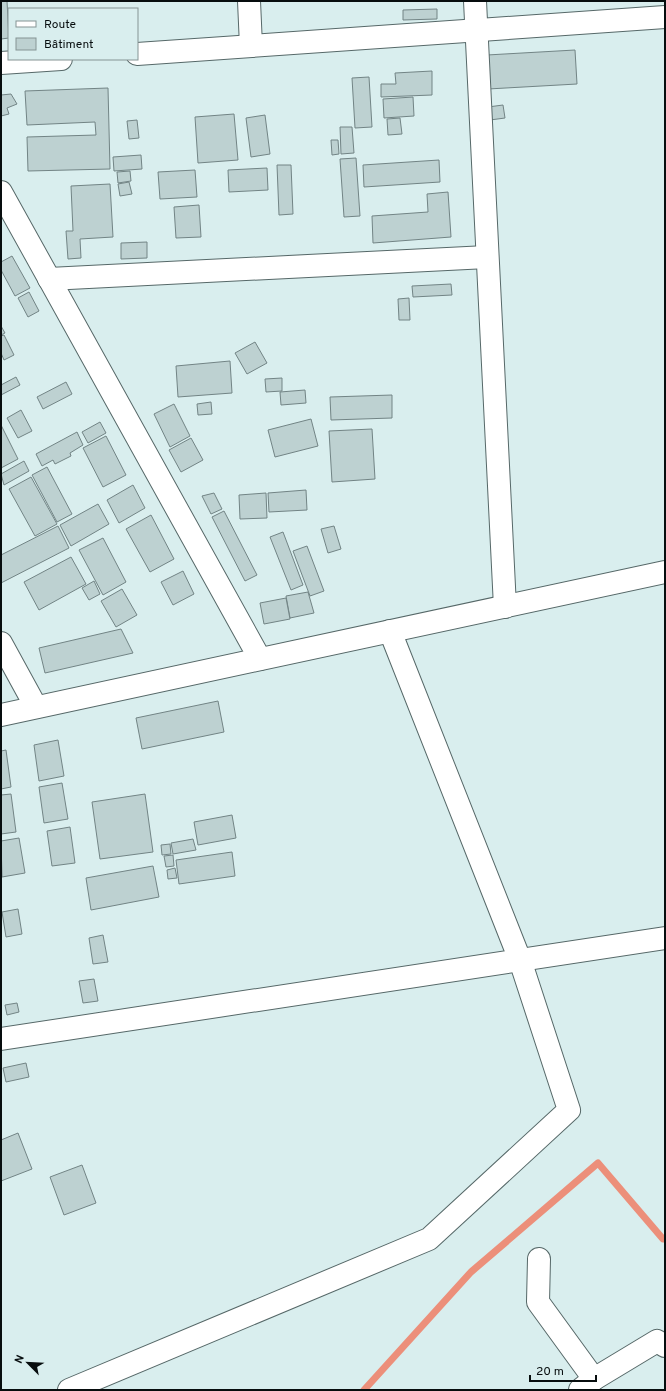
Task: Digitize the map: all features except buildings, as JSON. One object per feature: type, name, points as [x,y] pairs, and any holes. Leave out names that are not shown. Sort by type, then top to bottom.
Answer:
[{"type":"street","points":[[248,1],[251,46]]},
{"type":"street","points":[[475,1],[505,607]]},
{"type":"street","points":[[138,54],[665,17]]},
{"type":"street","points":[[1,63],[46,60]]},
{"type":"street","points":[[1,192],[8,219],[49,279],[260,659]]},
{"type":"street","points":[[49,279],[487,257]]},
{"type":"street","points":[[1,715],[665,572]]},
{"type":"street","points":[[69,1390],[429,1239],[569,1110],[520,960],[390,632]]},
{"type":"street","points":[[1,642],[36,707]]},
{"type":"street","points":[[1,1039],[665,938]]},
{"type":"street","points":[[539,1259],[538,1302],[587,1384],[657,1341],[665,1346]]},
{"type":"waterway","points":[[364,1390],[471,1272],[598,1163],[663,1239],[665,1239]]}]
